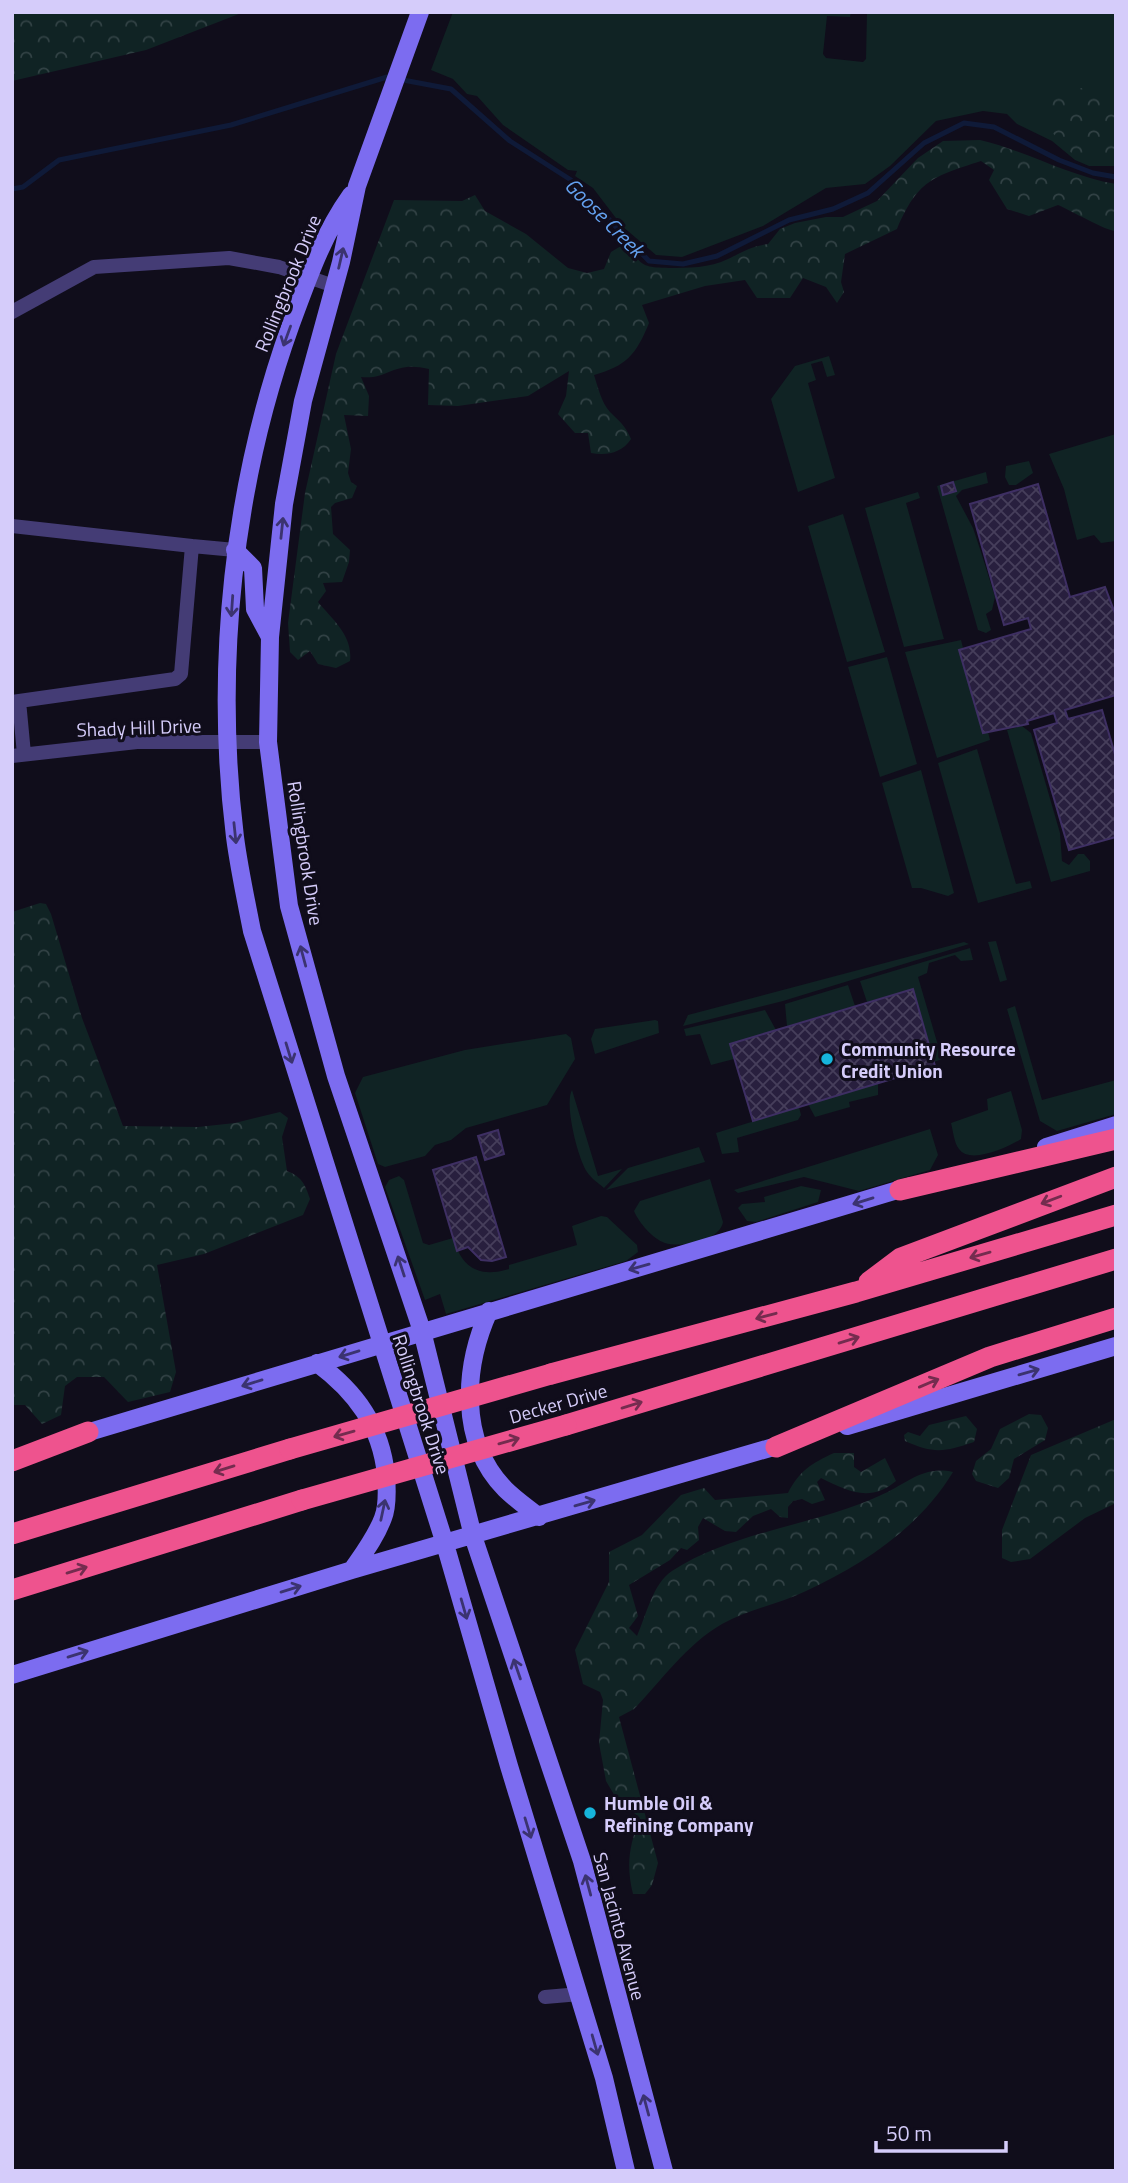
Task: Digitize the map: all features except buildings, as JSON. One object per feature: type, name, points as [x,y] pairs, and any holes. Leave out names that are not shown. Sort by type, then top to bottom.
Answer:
[{"type":"highway","points":[[900,1189],[1116,1139]]},
{"type":"highway","points":[[856,1292],[901,1258],[1116,1177]]},
{"type":"highway","name":"Decker Drive","points":[[12,1534],[290,1449],[551,1374],[856,1292],[1116,1215]]},
{"type":"highway","name":"Decker Drive","points":[[12,1590],[302,1500],[566,1425],[1116,1259]]},
{"type":"highway","points":[[776,1447],[990,1357],[1116,1318]]},
{"type":"highway","points":[[12,1461],[88,1432]]},
{"type":"main road","points":[[357,186],[420,12]]},
{"type":"main road","name":"Rollingbrook Drive","points":[[357,186],[330,224],[278,362],[235,550],[228,660],[228,743],[235,837],[252,931],[445,1544]]},
{"type":"main road","name":"Rollingbrook Drive","points":[[357,186],[303,401],[287,491],[270,637],[268,743],[289,906],[336,1076],[422,1331],[473,1536]]},
{"type":"main road","points":[[235,550],[253,568],[255,609],[270,637]]},
{"type":"main road","points":[[12,1454],[1116,1125]]},
{"type":"main road","points":[[489,1311],[476,1340],[468,1387],[477,1440],[504,1489],[539,1517]]},
{"type":"main road","points":[[12,1675],[352,1570],[1116,1346]]},
{"type":"main road","points":[[317,1363],[341,1381],[361,1403],[375,1429],[384,1457],[387,1487],[384,1517],[352,1570]]},
{"type":"main road","name":"San Jacinto Avenue","points":[[473,1536],[582,1861],[664,2171]]},
{"type":"main road","points":[[445,1544],[509,1766],[580,1994],[626,2171]]},
{"type":"street","points":[[12,312],[94,267],[229,258],[334,286]]},
{"type":"street","points":[[12,526],[235,550]]},
{"type":"street","points":[[18,755],[15,701],[175,679],[181,674],[192,546]]},
{"type":"street","name":"Shady Hill Drive","points":[[18,755],[137,742],[268,743]]},
{"type":"street","points":[[545,1997],[580,1994]]},
{"type":"green space","points":[[12,12],[244,12],[146,50],[12,81]]},
{"type":"green space","points":[[453,12],[851,12],[850,17],[827,16],[823,54],[826,58],[863,62],[866,59],[867,12],[1116,12],[1116,166],[1089,166],[1075,160],[1052,141],[1017,124],[1007,114],[983,111],[936,121],[890,166],[865,184],[826,188],[763,226],[682,257],[656,255],[622,226],[593,188],[575,176],[577,171],[568,170],[503,125],[477,96],[467,94],[453,79],[431,70]]},
{"type":"green space","points":[[1081,88],[1109,94],[1116,107],[1116,162],[1073,155],[1048,128],[1049,96]]},
{"type":"green space","points":[[980,140],[1081,175],[1116,184],[1116,231],[1097,225],[1058,205],[1029,216],[1007,209],[989,180],[994,170],[981,161],[950,171],[928,183],[912,200],[897,229],[845,254],[841,282],[844,292],[837,303],[826,287],[803,278],[790,298],[757,298],[745,280],[705,286],[642,305],[649,323],[634,351],[614,368],[594,375],[604,404],[631,439],[623,448],[608,454],[591,453],[588,433],[575,433],[558,414],[566,396],[569,371],[528,396],[458,406],[428,405],[429,369],[407,367],[378,376],[361,377],[369,396],[368,416],[344,415],[351,449],[348,473],[351,482],[357,486],[352,498],[335,503],[331,507],[333,534],[350,550],[349,562],[342,582],[323,583],[326,591],[318,602],[345,636],[350,661],[336,668],[318,664],[310,651],[298,660],[290,652],[288,623],[305,493],[336,354],[394,200],[462,201],[475,195],[485,211],[526,234],[568,268],[587,273],[604,269],[611,252],[621,246],[629,247],[641,263],[650,266],[699,267],[721,262],[751,248],[768,244],[780,229],[795,223],[826,217],[843,217],[877,201],[918,158],[943,141]]},
{"type":"green space","points":[[829,356],[835,375],[827,377],[822,361],[811,364],[816,380],[808,383],[835,478],[798,492],[771,399],[795,366]]},
{"type":"green space","points":[[1116,434],[1116,541],[1101,543],[1094,535],[1077,540],[1064,489],[1049,454]]},
{"type":"green space","points":[[1029,461],[1033,473],[1016,485],[1009,485],[1005,477],[1006,466]]},
{"type":"green space","points":[[986,472],[988,483],[962,490],[956,496],[973,528],[995,597],[992,610],[986,614],[991,630],[986,633],[978,630],[937,486]]},
{"type":"green space","points":[[918,492],[920,498],[906,503],[944,639],[904,647],[865,508]]},
{"type":"green space","points":[[843,514],[885,652],[847,662],[808,526]]},
{"type":"green space","points":[[961,640],[963,648],[959,650],[983,733],[988,732],[990,740],[937,758],[905,652]]},
{"type":"green space","points":[[887,657],[917,764],[880,777],[848,667]]},
{"type":"green space","points":[[1022,726],[1031,733],[1060,833],[1062,861],[1069,865],[1078,854],[1084,854],[1090,861],[1090,871],[1051,882],[1007,730]]},
{"type":"green space","points":[[977,749],[1016,884],[1030,881],[1032,888],[978,903],[938,763]]},
{"type":"green space","points":[[921,770],[954,893],[948,896],[912,888],[882,783]]},
{"type":"green space","points":[[40,903],[46,904],[51,914],[82,1018],[123,1126],[198,1127],[235,1123],[280,1112],[288,1118],[282,1137],[287,1171],[302,1182],[310,1199],[303,1215],[204,1254],[157,1265],[176,1372],[170,1392],[128,1402],[104,1377],[77,1377],[65,1386],[61,1415],[42,1424],[25,1405],[12,1405],[12,912]]},
{"type":"green space","points":[[996,941],[1007,980],[1000,982],[988,942]]},
{"type":"green space","points":[[964,942],[969,944],[783,1001],[683,1026],[688,1015]]},
{"type":"green space","points":[[970,948],[973,960],[961,961],[955,955],[929,963],[927,973],[918,977],[942,1059],[934,1062],[913,989],[867,1002],[860,981]]},
{"type":"green space","points":[[848,985],[855,1006],[787,1026],[785,1004]]},
{"type":"green space","points":[[1015,1006],[1042,1100],[1116,1080],[1116,1114],[1057,1131],[1040,1121],[1007,1009]]},
{"type":"green space","points":[[765,1010],[776,1030],[730,1044],[734,1059],[711,1065],[700,1034],[686,1036],[684,1029]]},
{"type":"green space","points":[[658,1021],[659,1033],[595,1054],[591,1039],[595,1029]]},
{"type":"green space","points":[[566,1034],[571,1038],[575,1059],[547,1105],[466,1128],[451,1140],[435,1145],[425,1156],[385,1167],[378,1164],[355,1093],[363,1077],[465,1050]]},
{"type":"green space","points":[[878,1083],[878,1095],[849,1102],[850,1107],[815,1117],[808,1104]]},
{"type":"green space","points":[[572,1090],[598,1176],[622,1169],[604,1188],[589,1174],[580,1156],[571,1119]]},
{"type":"green space","points":[[1011,1091],[1022,1130],[1021,1139],[980,1155],[964,1153],[959,1149],[951,1123],[988,1110],[987,1099]]},
{"type":"green space","points":[[799,1107],[801,1115],[798,1120],[737,1138],[739,1152],[722,1154],[716,1133]]},
{"type":"green space","points":[[930,1129],[938,1155],[930,1170],[859,1191],[804,1177],[738,1193],[734,1190]]},
{"type":"green space","points":[[699,1147],[705,1162],[606,1190],[628,1168]]},
{"type":"green space","points":[[399,1176],[404,1180],[423,1243],[429,1245],[453,1238],[461,1257],[480,1271],[509,1269],[509,1265],[577,1245],[572,1226],[601,1216],[607,1217],[637,1245],[638,1252],[626,1261],[446,1314],[440,1294],[425,1300],[385,1187],[389,1180]]},
{"type":"green space","points":[[710,1179],[723,1222],[715,1234],[699,1242],[665,1243],[647,1230],[634,1211],[640,1201]]},
{"type":"green space","points":[[801,1186],[821,1190],[818,1202],[756,1222],[747,1221],[738,1208],[742,1204],[765,1202],[764,1197]]},
{"type":"green space","points":[[1029,1414],[1041,1415],[1048,1428],[1045,1440],[1014,1459],[1009,1478],[998,1488],[976,1481],[972,1474],[976,1461],[991,1449],[1000,1429]]},
{"type":"green space","points":[[966,1416],[977,1429],[974,1442],[955,1448],[932,1450],[905,1441],[904,1435],[908,1432],[920,1436],[929,1425]]},
{"type":"green space","points":[[1116,1419],[1116,1503],[1085,1518],[1030,1559],[1011,1562],[1002,1558],[1002,1530],[1031,1455]]},
{"type":"green space","points":[[834,1453],[854,1453],[854,1467],[861,1472],[885,1458],[896,1481],[877,1492],[859,1493],[821,1478],[817,1482],[825,1500],[812,1504],[802,1499],[793,1501],[788,1507],[788,1518],[780,1517],[771,1509],[753,1516],[736,1532],[725,1531],[703,1518],[698,1527],[699,1540],[687,1550],[681,1548],[670,1560],[629,1585],[638,1616],[629,1628],[637,1636],[651,1600],[665,1576],[696,1558],[747,1538],[854,1506],[889,1492],[914,1477],[932,1471],[953,1472],[924,1510],[907,1527],[869,1556],[796,1596],[742,1615],[709,1632],[686,1652],[634,1709],[619,1717],[658,1863],[652,1885],[645,1894],[633,1894],[630,1856],[640,1818],[616,1798],[606,1781],[599,1743],[603,1700],[600,1692],[583,1684],[575,1650],[609,1582],[609,1552],[642,1535],[681,1495],[704,1488],[715,1500],[788,1493],[807,1469]]},
{"type":"waterway","name":"Goose Creek","points":[[12,189],[23,187],[59,160],[231,125],[387,77],[451,89],[510,141],[571,180],[649,261],[683,264],[717,256],[789,220],[833,209],[868,193],[924,143],[964,123],[994,127],[1059,160],[1093,173],[1116,177]]},
{"type":"place","name":"Community Resource Credit Union","points":[[827,1059]]},
{"type":"place","name":"Humble Oil & Refining Company","points":[[590,1813]]}]
